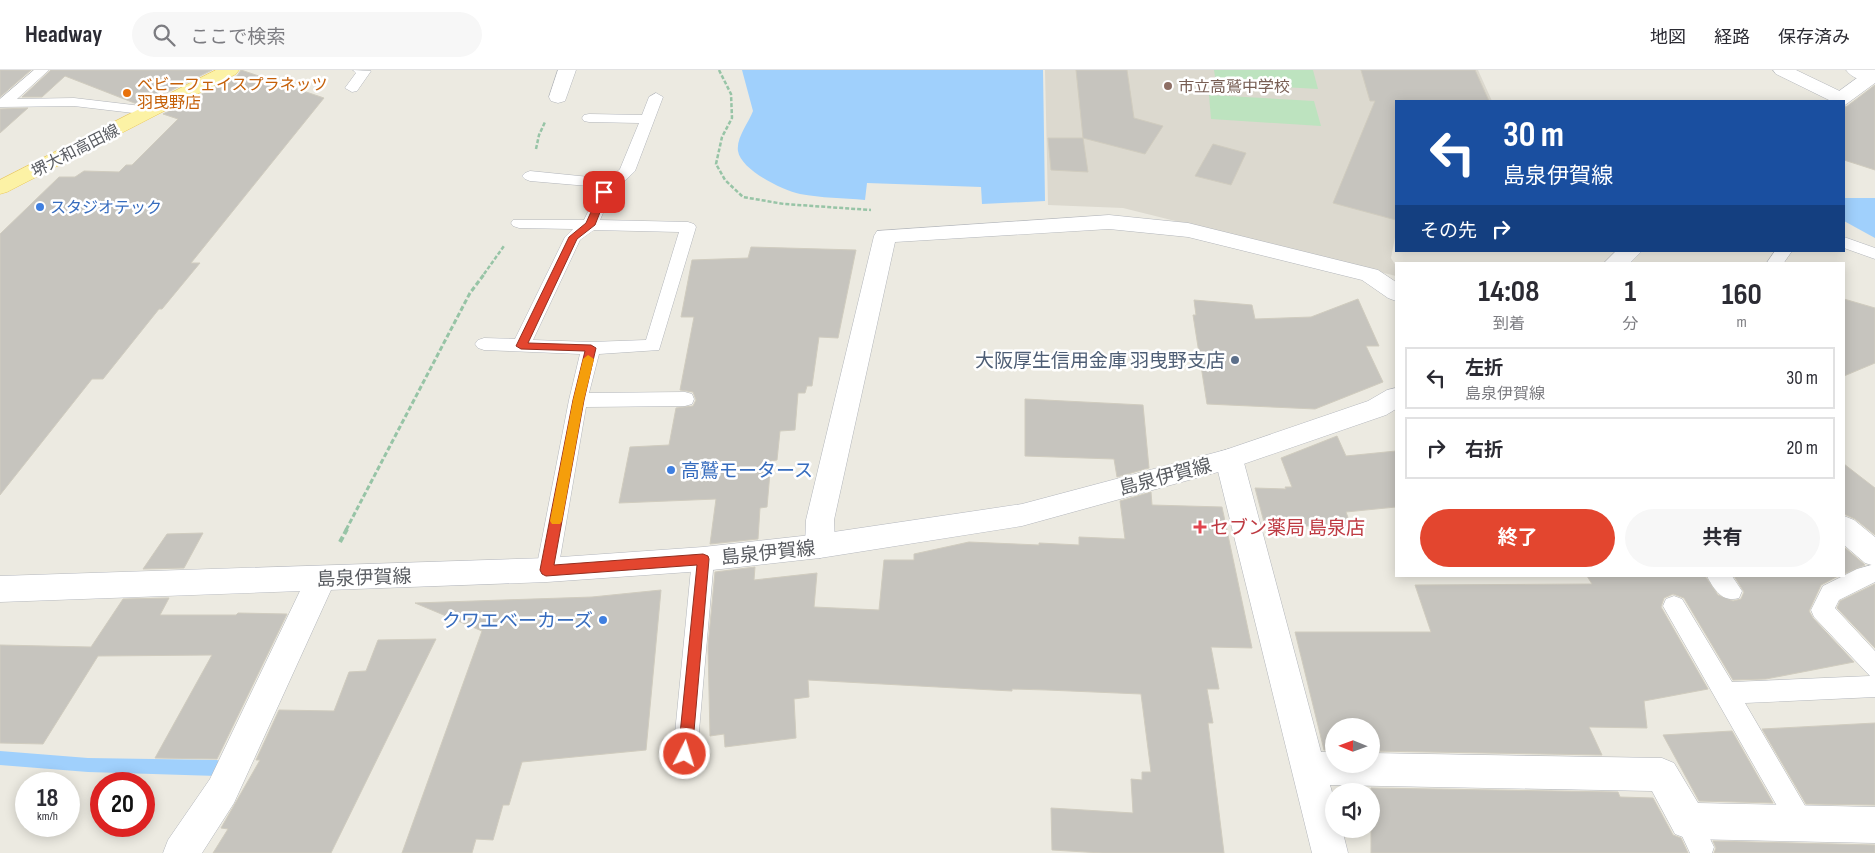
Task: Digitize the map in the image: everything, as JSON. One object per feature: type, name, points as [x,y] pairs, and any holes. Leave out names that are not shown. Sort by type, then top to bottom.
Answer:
[{"type":"main road","name":"堺大和高田線","points":[[0,188],[230,70]]},
{"type":"street","points":[[558,96],[567,70]]},
{"type":"street","points":[[1782,70],[1839,100],[1867,74]]},
{"type":"street","points":[[820,546],[820,520],[885,236],[1109,222],[1188,230],[1370,275],[1395,292]]},
{"type":"street","points":[[1617,262],[1630,252]]},
{"type":"street","name":"島泉伊賀線","points":[[0,589],[546,570],[703,559],[820,546],[1022,515],[1229,459],[1377,408],[1395,398]]},
{"type":"street","points":[[1229,459],[1330,853]]},
{"type":"street","points":[[1845,529],[1875,554]]},
{"type":"street","points":[[181,853],[222,791],[321,579]]},
{"type":"street","points":[[1309,768],[1662,776],[1695,834],[1802,825],[1875,825]]},
{"type":"lane","points":[[2,103],[42,70]]},
{"type":"lane","points":[[352,88],[364,71],[360,70]]},
{"type":"lane","points":[[521,346],[573,237],[590,225],[604,192],[627,171],[656,97]]},
{"type":"lane","points":[[2,103],[74,102],[150,111]]},
{"type":"lane","points":[[590,118],[648,119]]},
{"type":"lane","points":[[530,176],[613,184]]},
{"type":"lane","points":[[484,344],[591,348],[653,346],[688,227],[519,223]]},
{"type":"lane","points":[[1845,242],[1875,254]]},
{"type":"lane","points":[[1776,262],[1783,252]]},
{"type":"lane","points":[[546,570],[578,400],[591,348]]},
{"type":"lane","points":[[578,400],[685,399]]},
{"type":"lane","points":[[685,754],[703,559]]},
{"type":"lane","points":[[1875,573],[1865,575],[1831,593],[1822,610],[1875,667]]},
{"type":"lane","points":[[1674,606],[1802,825]]},
{"type":"lane","points":[[1726,692],[1875,686]]},
{"type":"path","points":[[719,70],[731,94],[732,118],[722,137],[716,164],[725,180],[743,197],[784,204],[873,210]]},
{"type":"path","points":[[530,176],[539,135],[558,96]]},
{"type":"path","points":[[321,579],[466,302],[519,223]]},
{"type":"shaded area","points":[[1045,70],[1478,70],[1492,100],[1395,100],[1395,237],[1391,258],[1395,264],[1395,276],[1123,208],[1048,205]]},
{"type":"green space","points":[[1214,70],[1313,70],[1318,89],[1216,83]]},
{"type":"green space","points":[[1209,95],[1314,101],[1321,126],[1211,119]]},
{"type":"water","points":[[742,70],[1043,70],[1045,201],[982,204],[981,187],[867,183],[865,200],[800,194],[773,184],[746,165],[738,151],[739,141],[753,111]]},
{"type":"water","points":[[1845,198],[1875,198],[1875,238],[1845,222]]},
{"type":"building","points":[[0,70],[31,70],[0,97]]},
{"type":"building","points":[[51,70],[212,70],[144,104],[137,104],[65,76],[42,97],[22,97]]},
{"type":"building","points":[[241,70],[324,98],[191,263],[200,263],[162,309],[159,309],[103,379],[92,379],[0,495],[0,234],[59,177],[75,177],[84,171],[119,172],[126,165],[132,165],[178,119],[163,114],[237,76]]},
{"type":"building","points":[[1076,70],[1127,70],[1134,118],[1163,126],[1145,154],[1083,138]]},
{"type":"building","points":[[1361,70],[1475,70],[1489,100],[1395,100],[1395,220],[1333,203],[1375,101],[1370,101]]},
{"type":"building","points":[[1875,85],[1875,170],[1845,160],[1846,107]]},
{"type":"building","points":[[28,108],[0,133],[0,109]]},
{"type":"building","points":[[1048,138],[1083,138],[1088,172],[1051,170]]},
{"type":"building","points":[[1213,144],[1246,153],[1231,185],[1195,176]]},
{"type":"building","points":[[751,247],[856,250],[838,338],[819,337],[812,386],[807,386],[805,393],[798,393],[795,430],[780,431],[777,460],[771,461],[767,507],[760,508],[758,539],[710,544],[716,499],[619,503],[630,447],[669,445],[676,408],[693,406],[696,400],[693,392],[680,390],[694,317],[681,317],[692,260],[748,258]]},
{"type":"building","points":[[1358,299],[1379,346],[1366,346],[1383,382],[1315,409],[1207,404],[1193,315],[1196,315],[1194,300],[1252,305],[1255,319],[1311,317]]},
{"type":"building","points":[[1845,299],[1875,308],[1875,363],[1845,376]]},
{"type":"building","points":[[1025,399],[1143,405],[1149,468],[1117,477],[1114,459],[1025,456]]},
{"type":"building","points":[[1337,436],[1346,456],[1395,451],[1395,507],[1346,512],[1351,526],[1265,526],[1255,488],[1286,489],[1285,487],[1292,487],[1281,458]]},
{"type":"building","points":[[1845,465],[1875,488],[1875,535],[1855,519],[1845,514]]},
{"type":"building","points":[[1151,492],[1152,505],[1222,507],[1252,648],[1211,647],[1219,689],[1207,689],[1213,723],[1208,723],[1224,853],[1102,853],[1052,850],[1051,808],[1133,813],[1131,779],[1142,780],[1142,772],[1151,772],[1141,694],[1012,689],[1012,691],[808,680],[809,697],[794,699],[796,738],[725,747],[724,734],[710,736],[708,646],[715,572],[755,567],[754,580],[817,573],[814,607],[879,610],[884,560],[914,560],[914,554],[969,542],[1079,545],[1079,537],[1125,539],[1120,501]]},
{"type":"building","points":[[203,533],[184,568],[143,569],[167,534]]},
{"type":"building","points":[[1845,548],[1864,564],[1845,574]]},
{"type":"building","points":[[1588,577],[1706,577],[1718,595],[1733,601],[1741,599],[1744,592],[1735,577],[1836,577],[1821,585],[1809,611],[1813,618],[1854,662],[1766,679],[1733,680],[1684,598],[1673,594],[1664,598],[1661,607],[1708,689],[1644,701],[1647,728],[1589,727],[1602,755],[1380,751],[1380,718],[1325,718],[1324,750],[1295,632],[1431,632],[1415,585],[1592,584]]},
{"type":"building","points":[[1875,584],[1875,648],[1837,608],[1840,601]]},
{"type":"building","points":[[661,590],[646,750],[522,762],[509,805],[503,805],[493,840],[476,839],[472,853],[402,853],[482,631],[415,603],[592,597]]},
{"type":"building","points":[[169,598],[160,615],[287,614],[217,759],[155,758],[212,655],[98,656],[43,744],[0,743],[0,645],[91,647],[123,599]]},
{"type":"building","points":[[436,639],[331,853],[213,853],[228,829],[221,828],[260,760],[256,760],[279,710],[334,711],[349,672],[366,671],[378,640]]},
{"type":"building","points":[[1875,723],[1875,805],[1806,804],[1762,729]]},
{"type":"building","points":[[1732,731],[1773,803],[1699,801],[1663,735]]},
{"type":"building","points":[[1380,788],[1618,792],[1620,797],[1653,798],[1673,835],[1681,838],[1688,853],[1371,853],[1371,838],[1380,838]]},
{"type":"building","points":[[1713,841],[1875,845],[1875,853],[1714,853],[1716,848]]},
{"type":"waterway","points":[[0,758],[88,765],[217,768]]},
{"type":"slow traffic","points":[[556,521],[578,400],[588,359]]},
{"type":"place","name":"市立高鷲中学校","points":[[1168,86]]},
{"type":"place","name":"ベビーフェイスプラネッツ 羽曳野店","points":[[127,93]]},
{"type":"place","name":"スタジオテック","points":[[40,207]]},
{"type":"place","name":"大阪厚生信用金庫 羽曳野支店","points":[[1235,360]]},
{"type":"place","name":"高鷲モータース","points":[[671,470]]},
{"type":"place","name":"セブン薬局 島泉店","points":[[1200,527]]},
{"type":"place","name":"クワエベーカーズ","points":[[603,620]]},
{"type":"route","points":[[604,192],[590,225],[573,237],[521,346],[591,348],[578,400],[546,570],[703,559],[685,754]]}]
